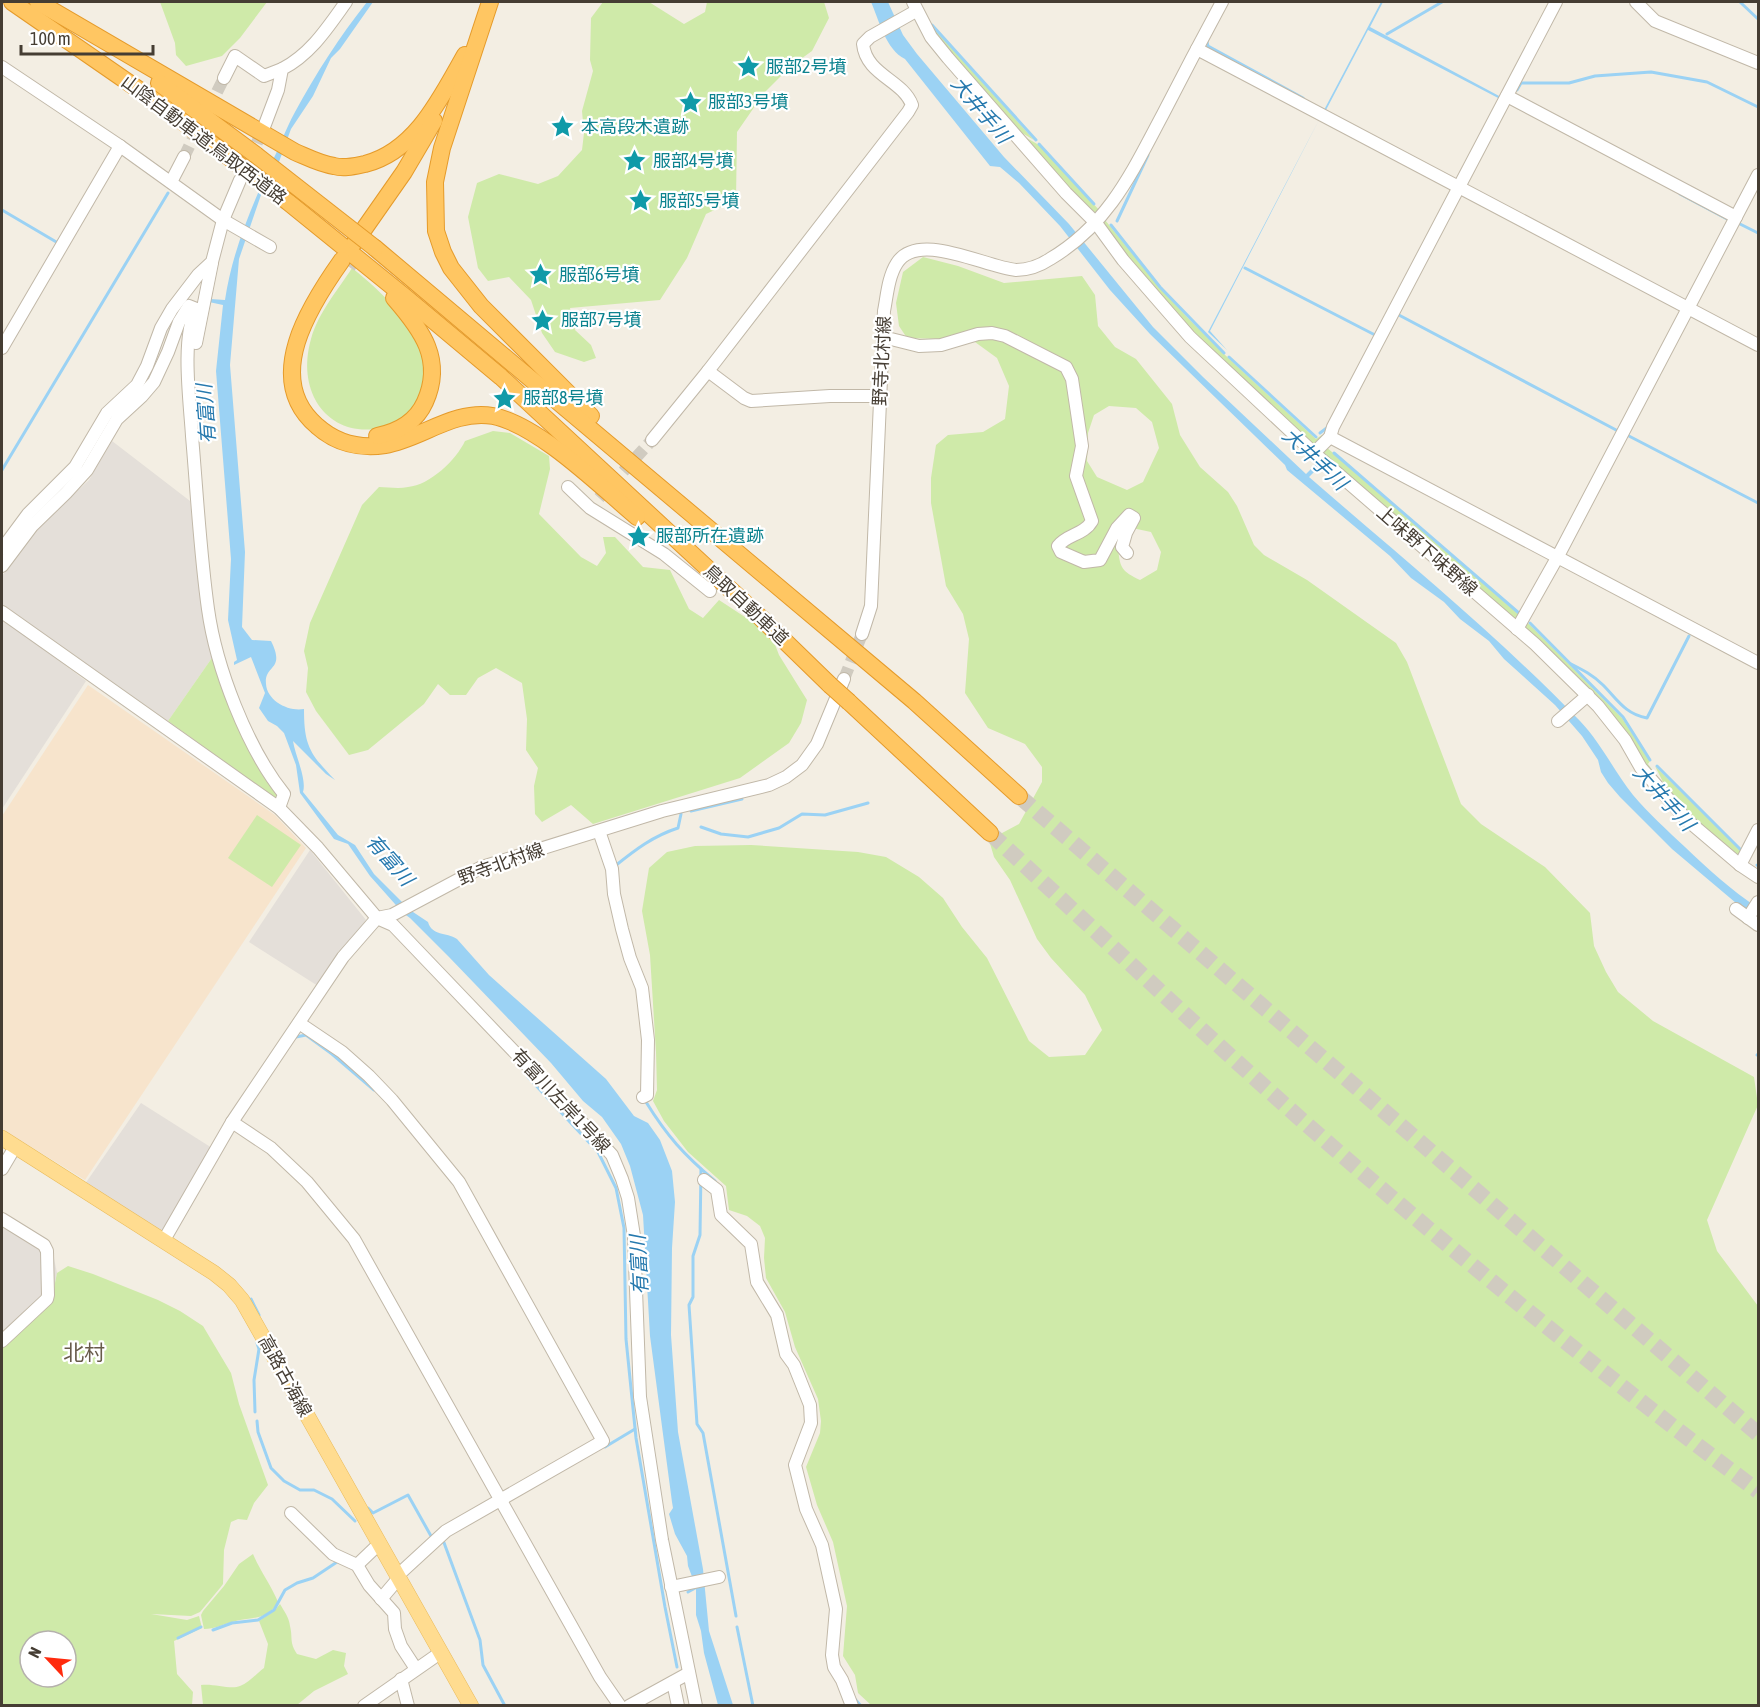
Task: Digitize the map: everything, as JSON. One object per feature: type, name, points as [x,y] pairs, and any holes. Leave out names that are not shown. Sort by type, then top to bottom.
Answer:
[{"type":"highway","name":"山陰自動車道;鳥取西道路","points":[[12,2],[160,105],[244,176],[288,202],[329,236],[357,254]]},
{"type":"highway","name":"山陰自動車道;鳥取西道路","points":[[29,2],[170,89],[256,154],[357,254]]},
{"type":"highway","points":[[38,2],[307,157],[335,167],[354,167],[372,162],[391,153],[412,135],[429,116],[467,52]]},
{"type":"highway","points":[[485,2],[467,52],[439,113],[357,254],[312,303],[302,326],[293,365],[294,386],[301,408],[311,421],[326,434],[351,445],[377,446],[403,440],[458,418],[491,416],[512,421],[547,442],[657,535],[761,618]]},
{"type":"highway","points":[[490,2],[442,148],[435,182],[436,231],[443,252],[451,268],[481,306],[591,416],[646,466],[666,494]]},
{"type":"highway","points":[[329,236],[387,291],[407,313],[422,334],[432,361],[431,387],[422,408],[414,419],[400,429],[387,434],[368,438],[351,435],[334,428],[321,419],[312,409],[302,384],[302,353],[308,333],[326,298],[357,254],[401,191],[457,100]]},
{"type":"highway","name":"鳥取自動車道","points":[[357,254],[513,363],[914,701],[1019,796]]},
{"type":"highway","name":"鳥取自動車道","points":[[357,254],[501,377],[761,618],[837,682],[849,702],[990,833]]},
{"type":"main road","name":"高路古海線","points":[[2,1138],[214,1273],[243,1300],[471,1706]]},
{"type":"street","points":[[224,78],[235,56],[264,76],[282,69],[302,56],[318,40],[346,2]]},
{"type":"street","points":[[1093,225],[1125,186],[1222,2]]},
{"type":"street","points":[[1314,453],[1329,437],[1556,2]]},
{"type":"street","points":[[1636,2],[1656,21],[1758,63]]},
{"type":"street","points":[[652,440],[708,371],[912,105],[909,98],[879,74],[864,53],[863,44],[870,36],[912,9]]},
{"type":"street","name":"上味野下味野線","points":[[912,9],[948,58],[1190,338],[1314,453],[1517,629],[1625,740],[1641,768],[1687,820],[1740,865],[1758,877]]},
{"type":"street","points":[[1197,49],[1758,345]]},
{"type":"street","points":[[2,67],[120,146],[223,220],[270,247]]},
{"type":"street","points":[[265,131],[282,69]]},
{"type":"street","points":[[1507,96],[1736,217]]},
{"type":"street","points":[[2,348],[120,146]]},
{"type":"street","points":[[171,182],[184,157]]},
{"type":"street","points":[[1517,629],[1557,558],[1758,175]]},
{"type":"street","points":[[244,176],[223,220],[199,311],[188,380],[208,611],[226,678],[243,723],[267,770],[284,794],[279,808]]},
{"type":"street","name":"野寺北村線","points":[[862,634],[871,606],[884,311],[889,282],[896,264],[904,254],[934,249],[1002,267],[1018,270],[1031,268],[1061,252],[1093,225]]},
{"type":"street","points":[[2,549],[28,514],[75,467],[107,413],[136,386],[147,366],[161,328],[172,309],[198,275],[212,262]]},
{"type":"street","points":[[2,566],[32,526],[66,494],[87,470],[117,418],[154,382],[168,352],[178,322],[189,306],[199,311]]},
{"type":"street","points":[[883,337],[919,346],[941,345],[978,334],[992,333],[1005,336],[1066,367],[1072,379],[1082,447],[1077,476],[1092,521],[1087,529],[1061,542],[1058,546],[1060,552],[1084,562],[1100,560],[1117,528],[1129,515],[1134,518],[1126,533],[1122,548],[1126,553]]},
{"type":"street","points":[[708,371],[744,398],[752,400],[880,396]]},
{"type":"street","points":[[1329,437],[1758,663]]},
{"type":"street","points":[[568,487],[590,508],[664,554],[710,591]]},
{"type":"street","points":[[590,508],[599,498]]},
{"type":"street","name":"有富川左岸1号線","points":[[2,612],[279,808],[318,848],[377,918],[393,925],[612,1155],[628,1198],[634,1236],[640,1397],[662,1540],[689,1673]]},
{"type":"street","name":"野寺北村線","points":[[377,918],[392,915],[482,867],[662,811],[769,785],[786,777],[802,765],[817,744],[837,682]]},
{"type":"street","points":[[1558,721],[1585,698]]},
{"type":"street","points":[[1740,865],[1758,830]]},
{"type":"street","points":[[599,831],[612,869],[621,929],[642,988],[648,1040],[649,1082],[647,1095],[643,1097]]},
{"type":"street","points":[[1736,909],[1752,919],[1758,902]]},
{"type":"street","points":[[164,1240],[232,1122],[343,957],[377,918]]},
{"type":"street","points":[[299,1023],[342,1052],[369,1076],[400,1109],[459,1182],[603,1441],[446,1531],[398,1577],[381,1599]]},
{"type":"street","points":[[232,1122],[271,1148],[307,1182],[354,1239],[600,1677],[620,1706]]},
{"type":"street","points":[[2,1169],[15,1147]]},
{"type":"street","points":[[704,1180],[717,1190],[721,1215],[751,1244],[758,1282],[777,1315],[786,1354],[794,1365],[810,1405],[811,1423],[795,1466],[806,1509],[822,1545],[837,1609],[832,1655],[834,1667],[842,1680],[852,1706]]},
{"type":"street","points":[[2,1219],[45,1245],[48,1295],[47,1299],[2,1341]]},
{"type":"street","points":[[291,1513],[333,1554],[357,1565],[369,1585],[394,1613],[395,1629],[401,1646],[416,1669]]},
{"type":"street","points":[[357,1565],[379,1544]]},
{"type":"street","points":[[673,1587],[716,1578]]},
{"type":"street","points":[[364,1706],[440,1653]]},
{"type":"street","points":[[629,1706],[689,1673],[696,1706]]},
{"type":"street","points":[[400,1679],[408,1706]]},
{"type":"street","points":[[673,1682],[678,1706]]},
{"type":"shaded area","points":[[112,441],[190,501],[198,572],[214,655],[168,721],[2,604],[2,576],[38,528],[89,480]]},
{"type":"shaded area","points":[[2,618],[86,681],[2,809]]},
{"type":"shaded area","points":[[88,685],[275,815],[306,848],[85,1180],[2,1129],[2,816]]},
{"type":"shaded area","points":[[310,850],[366,920],[318,986],[249,942]]},
{"type":"shaded area","points":[[141,1103],[212,1148],[162,1232],[85,1184]]},
{"type":"shaded area","points":[[2,1215],[51,1244],[57,1273],[51,1303],[2,1349]]},
{"type":"green space","points":[[160,2],[267,2],[240,38],[222,56],[186,66],[176,55],[175,43]]},
{"type":"green space","points":[[603,2],[649,2],[684,24],[705,12],[707,2],[824,2],[829,18],[812,51],[791,66],[764,93],[737,132],[736,200],[706,214],[687,258],[660,300],[570,308],[575,330],[591,345],[596,358],[584,362],[555,352],[542,333],[531,300],[509,277],[488,281],[478,268],[468,217],[477,183],[499,174],[538,184],[558,176],[582,150],[584,133],[582,111],[593,71],[590,60],[591,18]]},
{"type":"green space","points":[[931,24],[1034,140],[1008,125],[932,35]]},
{"type":"green space","points":[[1016,132],[1039,145],[1100,211],[1096,216]]},
{"type":"green space","points":[[1105,220],[1160,288],[1224,354],[1316,439],[1322,435],[1324,438],[1311,447],[1155,295],[1102,223]]},
{"type":"green space","points":[[923,257],[958,266],[1004,283],[1082,276],[1095,295],[1098,326],[1115,347],[1136,359],[1172,404],[1180,435],[1200,467],[1228,492],[1237,506],[1254,545],[1264,555],[1307,580],[1396,643],[1407,662],[1461,804],[1481,824],[1545,867],[1590,913],[1594,946],[1618,992],[1653,1021],[1754,1077],[1758,1105],[1707,1220],[1717,1251],[1758,1306],[1758,1705],[871,1705],[858,1693],[855,1675],[843,1656],[847,1606],[833,1542],[817,1505],[806,1467],[820,1433],[818,1399],[795,1347],[785,1312],[766,1278],[765,1238],[760,1226],[747,1216],[729,1210],[726,1186],[688,1152],[664,1121],[653,1101],[657,1090],[656,1052],[650,955],[642,911],[649,868],[667,852],[695,846],[751,845],[858,852],[886,857],[919,877],[943,898],[962,927],[987,958],[1029,1041],[1049,1057],[1085,1055],[1102,1030],[1085,995],[1037,939],[1010,880],[994,857],[989,840],[1019,824],[1042,782],[1042,767],[1025,744],[988,728],[965,693],[969,639],[963,614],[946,586],[931,503],[931,478],[936,445],[948,435],[983,432],[1005,419],[1009,386],[997,358],[964,334],[940,339],[907,338],[899,326],[896,303],[903,272]],"holes":[[[1109,406],[1136,408],[1152,422],[1159,448],[1143,482],[1127,490],[1097,477],[1087,461],[1088,433],[1094,415]],[[1132,528],[1151,532],[1161,552],[1157,570],[1140,580],[1123,569],[1119,555],[1118,548]]]},
{"type":"green space","points":[[352,268],[399,313],[419,341],[425,355],[427,373],[419,400],[405,419],[381,428],[360,429],[342,425],[327,415],[316,400],[309,383],[307,362],[314,329],[323,311]]},
{"type":"green space","points":[[493,431],[510,433],[549,456],[550,469],[539,514],[581,557],[597,566],[606,553],[603,537],[615,537],[643,567],[670,570],[689,609],[703,618],[719,600],[771,634],[779,655],[807,700],[801,723],[789,743],[740,778],[593,824],[571,805],[542,822],[535,814],[534,786],[538,768],[526,750],[527,719],[522,683],[496,668],[478,678],[466,695],[450,695],[438,684],[424,704],[368,750],[349,755],[316,711],[306,692],[308,668],[304,651],[310,623],[362,505],[379,487],[404,488],[425,482],[449,463],[465,441]]},
{"type":"green space","points":[[1325,446],[1523,618],[1515,622],[1319,452]]},
{"type":"green space","points":[[1525,620],[1622,718],[1661,782],[1643,765],[1526,633]]},
{"type":"green space","points":[[214,655],[278,792],[276,799],[168,721]]},
{"type":"green space","points":[[1655,766],[1744,853],[1741,858],[1722,849],[1667,790]]},
{"type":"green space","points":[[257,815],[301,845],[272,887],[228,858]]},
{"type":"green space","points":[[68,1266],[93,1274],[158,1300],[203,1326],[231,1373],[239,1404],[268,1485],[254,1503],[247,1520],[238,1519],[231,1522],[224,1550],[223,1584],[200,1612],[191,1616],[151,1614],[187,1620],[199,1616],[202,1628],[174,1641],[177,1674],[193,1692],[192,1705],[2,1706],[2,1349],[51,1303],[57,1273]]},
{"type":"green space","points":[[253,1554],[278,1602],[263,1616],[204,1629],[201,1615],[203,1611],[239,1564]]},
{"type":"green space","points":[[280,1604],[289,1620],[292,1643],[297,1654],[316,1659],[333,1650],[346,1653],[344,1666],[348,1674],[314,1691],[297,1705],[203,1705],[201,1685],[240,1686],[264,1668],[268,1644],[259,1621]]},
{"type":"water","points":[[367,2],[373,2],[340,49],[331,58],[313,96],[291,129],[276,170],[261,195],[239,259],[230,365],[245,552],[242,627],[252,640],[271,641],[276,658],[266,678],[270,696],[286,707],[304,709],[305,732],[310,749],[335,780],[293,741],[302,774],[303,792],[338,835],[355,845],[374,874],[410,910],[428,922],[436,932],[457,939],[489,975],[606,1079],[634,1116],[648,1123],[660,1140],[672,1171],[675,1202],[671,1335],[678,1432],[703,1569],[709,1631],[733,1705],[718,1705],[696,1615],[696,1587],[688,1566],[687,1556],[675,1534],[669,1514],[673,1508],[650,1336],[643,1215],[630,1166],[621,1144],[602,1117],[583,1101],[551,1063],[449,957],[403,913],[370,876],[348,844],[334,839],[300,793],[296,765],[284,733],[268,721],[259,708],[265,693],[251,657],[234,665],[237,660],[228,620],[231,559],[216,371],[223,305],[209,302],[210,299],[225,300],[232,265],[243,232],[288,126],[329,55]]},
{"type":"water","points":[[871,2],[888,2],[903,35],[917,54],[1004,157],[1069,224],[1153,327],[1306,474],[1317,463],[1321,465],[1309,477],[1447,596],[1548,689],[1588,730],[1639,802],[1711,871],[1758,908],[1758,918],[1736,903],[1672,849],[1620,797],[1601,772],[1598,760],[1582,736],[1555,705],[1504,659],[1489,641],[1460,619],[1444,602],[1411,578],[1390,556],[1287,470],[1285,465],[1150,334],[1110,290],[1060,226],[1019,183],[1000,167],[990,166],[905,59],[893,49]]},
{"type":"water","points":[[1383,2],[1370,27],[1501,97],[1500,99],[1368,30],[1324,110]]},
{"type":"water","points":[[1320,118],[1210,331],[1227,350],[1208,332]]},
{"type":"waterway","points":[[1387,34],[1442,2]]},
{"type":"waterway","points":[[1740,2],[1758,19]]},
{"type":"waterway","name":"大井手川","points":[[932,25],[1036,140]]},
{"type":"waterway","points":[[1207,42],[1208,46],[1303,98]]},
{"type":"waterway","points":[[1517,90],[1521,83],[1569,83],[1595,76],[1651,72],[1707,82],[1758,107]]},
{"type":"waterway","points":[[1039,144],[1094,204]]},
{"type":"waterway","points":[[1117,221],[1148,155]]},
{"type":"waterway","points":[[2,470],[168,193]]},
{"type":"waterway","points":[[1680,194],[1729,220]]},
{"type":"waterway","points":[[2,210],[58,243]]},
{"type":"waterway","points":[[1738,223],[1758,233]]},
{"type":"waterway","points":[[1111,225],[1160,287],[1224,353]]},
{"type":"waterway","points":[[1245,268],[1375,335]]},
{"type":"waterway","points":[[1397,314],[1618,431]]},
{"type":"waterway","name":"大井手川","points":[[1229,357],[1316,437]]},
{"type":"waterway","points":[[1320,433],[1328,427]]},
{"type":"waterway","points":[[1627,435],[1758,503]]},
{"type":"waterway","name":"大井手川","points":[[1334,453],[1520,614]]},
{"type":"waterway","name":"大井手川","points":[[1530,623],[1623,717],[1650,760]]},
{"type":"waterway","points":[[1571,664],[1595,678],[1627,709],[1647,718],[1689,636]]},
{"type":"waterway","name":"大井手川","points":[[1657,766],[1740,849]]},
{"type":"waterway","points":[[691,811],[742,799]]},
{"type":"waterway","points":[[701,827],[721,834],[748,837],[779,828],[802,814],[825,815],[868,803]]},
{"type":"waterway","points":[[615,866],[652,839],[678,828],[681,814]]},
{"type":"waterway","points":[[296,1037],[306,1035],[374,1090]]},
{"type":"waterway","name":"有富川","points":[[528,1077],[598,1152],[616,1188],[624,1228],[626,1339],[636,1438],[677,1667]]},
{"type":"waterway","points":[[646,1102],[677,1144],[715,1181]]},
{"type":"waterway","points":[[701,1169],[700,1235],[693,1256],[693,1297],[689,1305],[697,1424],[703,1433],[736,1616]]},
{"type":"waterway","points":[[251,1299],[259,1315]]},
{"type":"waterway","points":[[255,1412],[254,1380],[259,1349],[257,1343]]},
{"type":"waterway","points":[[257,1421],[258,1432],[271,1468],[284,1481],[300,1490],[314,1490],[332,1499],[355,1521]]},
{"type":"waterway","points":[[605,1447],[635,1429]]},
{"type":"waterway","points":[[368,1508],[373,1513],[408,1495],[431,1536]]},
{"type":"waterway","points":[[443,1540],[480,1640],[483,1665],[505,1706]]},
{"type":"waterway","points":[[213,1630],[232,1623],[258,1620],[274,1610],[285,1590],[313,1578],[340,1560]]},
{"type":"waterway","points":[[688,1592],[697,1587]]},
{"type":"waterway","points":[[178,1638],[201,1627]]},
{"type":"waterway","points":[[737,1627],[753,1706]]},
{"type":"waterway","points":[[854,1698],[861,1706]]},
{"type":"tunnel","points":[[209,108],[224,78]]},
{"type":"tunnel","points":[[184,157],[199,126]]},
{"type":"tunnel","points":[[242,176],[264,127]]},
{"type":"tunnel","points":[[348,266],[362,247]]},
{"type":"tunnel","points":[[599,498],[652,440]]},
{"type":"tunnel","points":[[844,679],[862,634]]},
{"type":"tunnel","points":[[1019,796],[1758,1434]]},
{"type":"tunnel","points":[[990,833],[1218,1045],[1358,1169],[1555,1333],[1758,1491]]},
{"type":"place","name":"服部2号墳","points":[[748,67]]},
{"type":"place","name":"服部3号墳","points":[[690,102]]},
{"type":"place","name":"本高段木遺跡","points":[[563,127]]},
{"type":"place","name":"服部4号墳","points":[[635,161]]},
{"type":"place","name":"服部5号墳","points":[[641,201]]},
{"type":"place","name":"服部6号墳","points":[[541,275]]},
{"type":"place","name":"服部7号墳","points":[[543,320]]},
{"type":"place","name":"服部8号墳","points":[[505,398]]},
{"type":"place","name":"服部所在遺跡","points":[[638,536]]},
{"type":"district","name":"北村","points":[[84,1353]]}]
